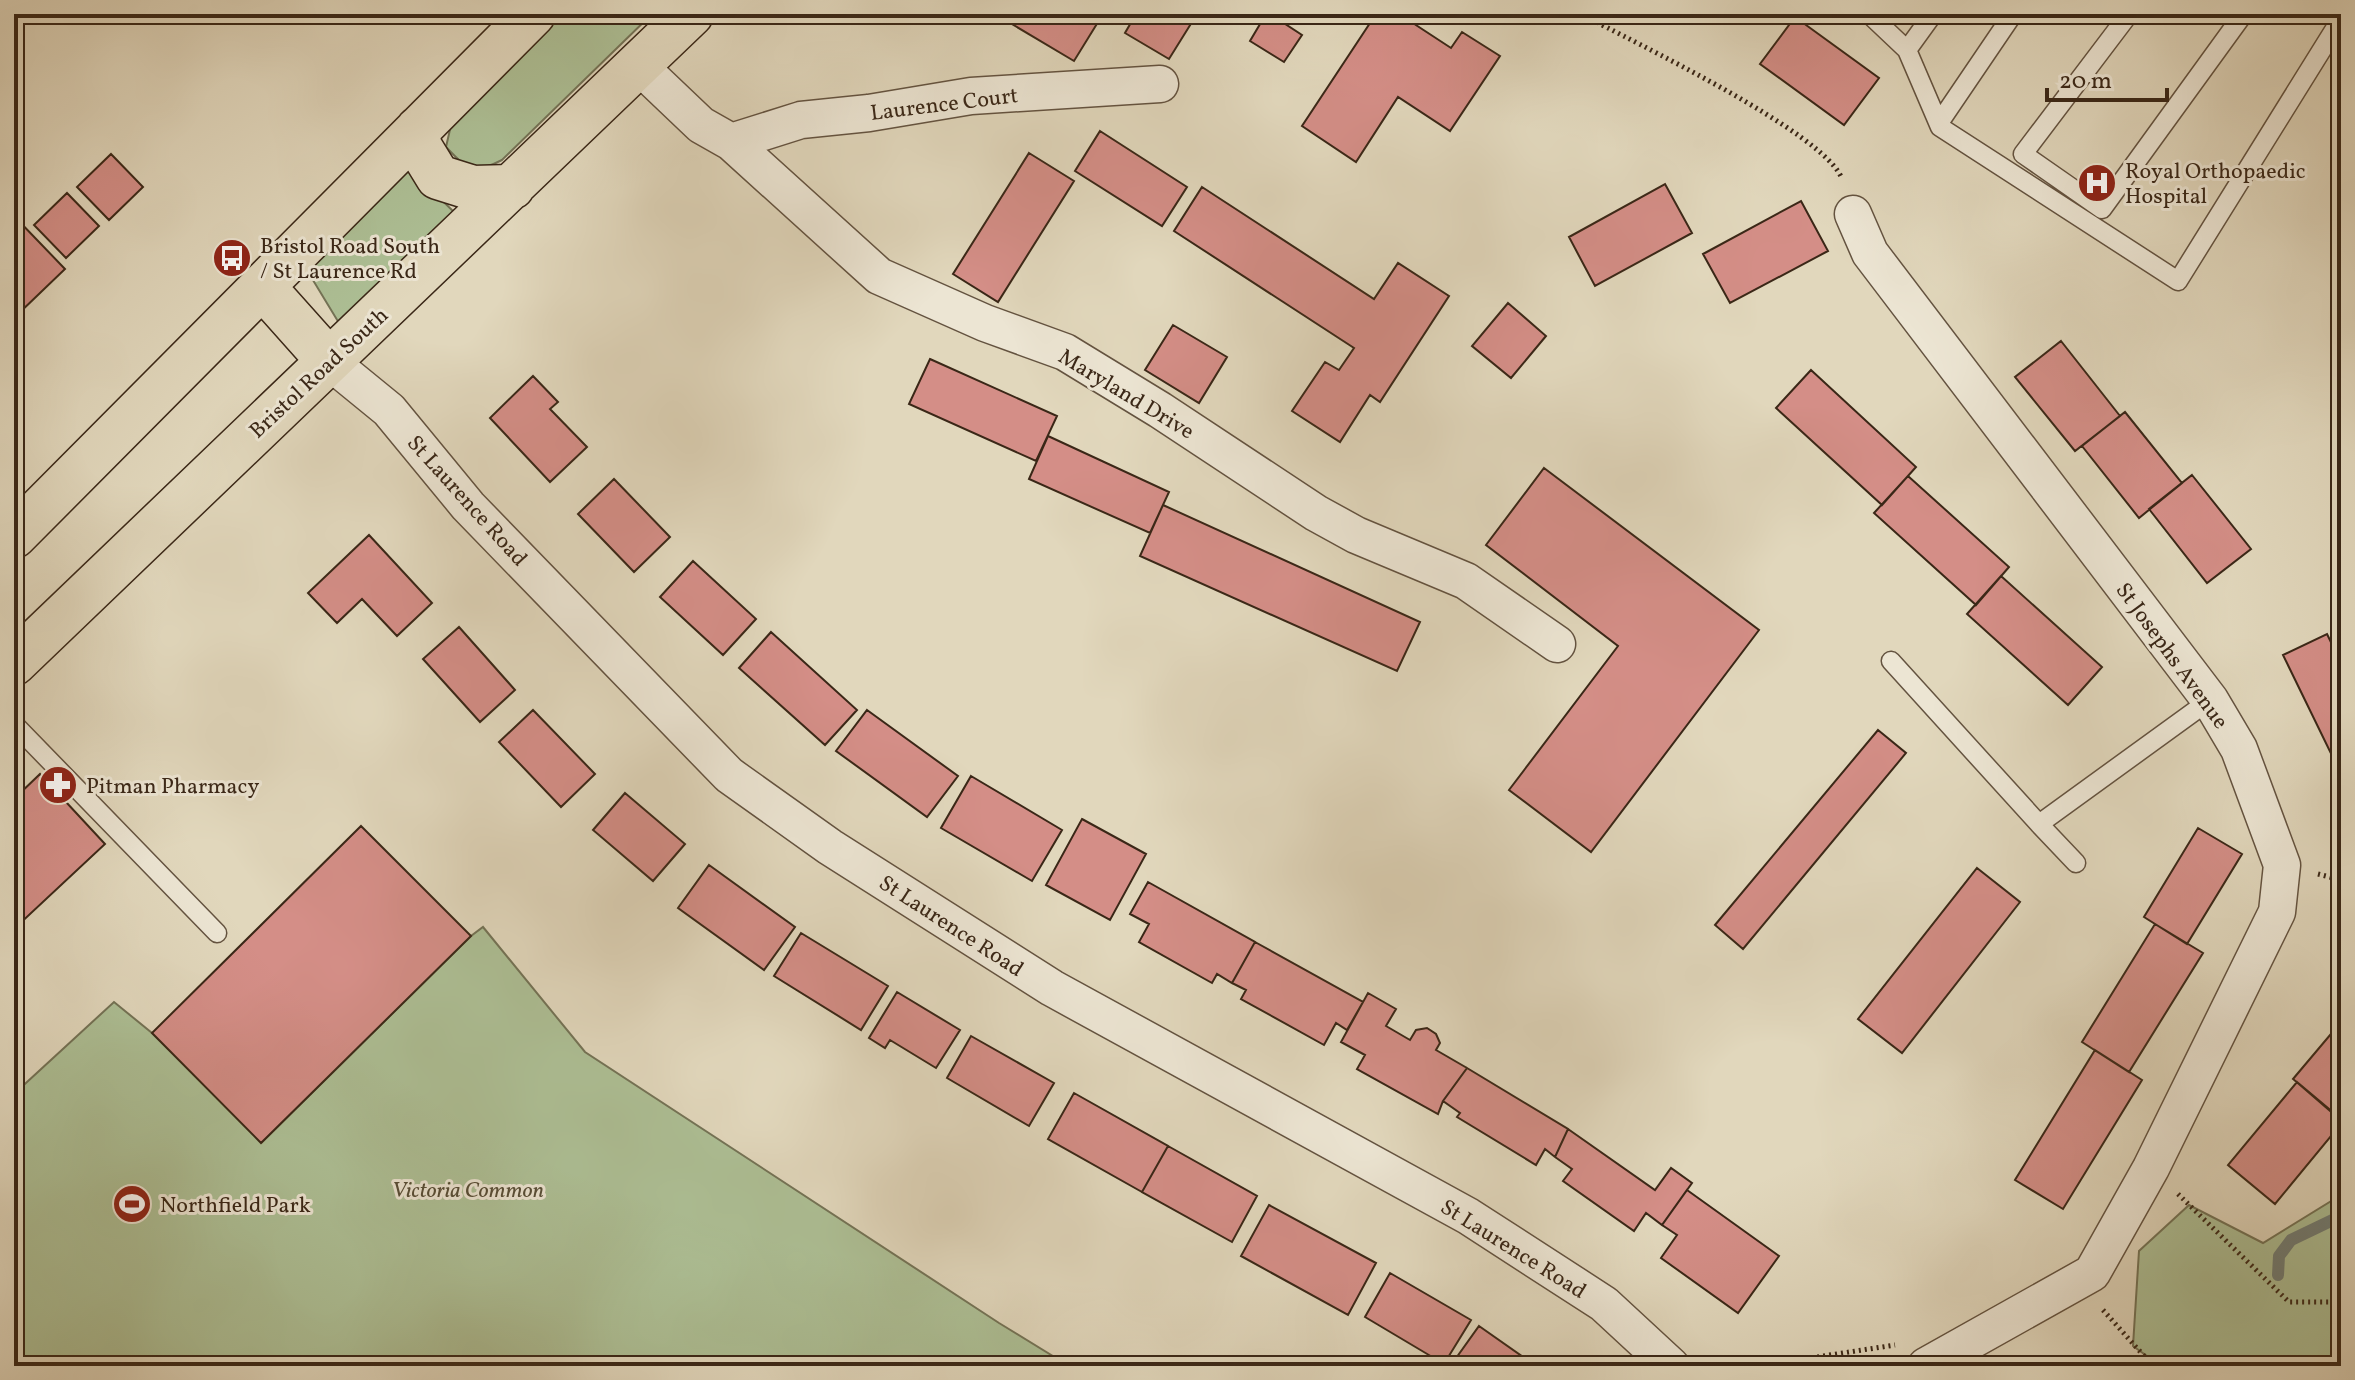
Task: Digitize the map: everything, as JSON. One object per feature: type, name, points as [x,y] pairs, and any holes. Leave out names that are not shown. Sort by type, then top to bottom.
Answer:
[{"type":"highway","points":[[14,536],[533,14]]},
{"type":"highway","name":"Bristol Road South","points":[[14,663],[691,14]]},
{"type":"highway","points":[[418,129],[419,146],[438,177],[473,188],[512,187]]},
{"type":"highway","points":[[262,286],[329,361]]},
{"type":"street","name":"Maryland Drive","points":[[638,65],[701,125],[731,142],[879,276],[985,323],[1065,352],[1160,410],[1316,513],[1356,535],[1466,581],[1557,644]]},
{"type":"street","name":"Laurence Court","points":[[731,142],[801,120],[869,113],[971,96],[1160,84]]},
{"type":"street","name":"St Josephs Avenue","points":[[1853,214],[1870,253],[2210,700],[2239,749],[2282,865],[2277,912],[2151,1168],[2092,1273],[1916,1354]]},
{"type":"street","name":"St Laurence Road","points":[[329,361],[389,410],[468,506],[729,775],[830,847],[1052,988],[1468,1216],[1604,1304],[1671,1366]]},
{"type":"lane","points":[[1869,14],[1907,50],[1940,127],[2178,281],[2341,19]]},
{"type":"lane","points":[[1939,123],[2013,14]]},
{"type":"lane","points":[[2010,172],[2129,14]]},
{"type":"lane","points":[[2023,154],[2102,209],[2242,16],[2240,14]]},
{"type":"lane","points":[[1907,50],[1932,24]]},
{"type":"lane","points":[[1891,661],[2076,863]]},
{"type":"lane","points":[[2039,824],[2210,700]]},
{"type":"lane","points":[[14,724],[217,933]]},
{"type":"path","points":[[1581,14],[1722,88],[1796,133],[1838,169],[1853,214]]},
{"type":"path","points":[[2151,1168],[2289,1302],[2341,1302]]},
{"type":"path","points":[[2077,1281],[2153,1366]]},
{"type":"path","points":[[1758,1366],[1916,1354]]},
{"type":"green space","points":[[556,14],[652,14],[502,160],[477,168],[465,165],[446,147],[454,112]]},
{"type":"green space","points":[[407,166],[457,215],[342,328],[305,267]]},
{"type":"green space","name":"Victoria Common","points":[[483,927],[585,1052],[1069,1366],[14,1366],[14,1094],[114,1002],[152,1033],[262,1142]]},
{"type":"green space","points":[[2341,1195],[2341,1366],[2161,1366],[2133,1346],[2139,1251],[2189,1205],[2263,1243]]},
{"type":"building","points":[[995,14],[1103,14],[1074,61]]},
{"type":"building","points":[[1136,14],[1197,14],[1169,59],[1125,33]]},
{"type":"building","points":[[1266,14],[1302,35],[1284,62],[1250,41]]},
{"type":"building","points":[[1376,14],[1399,14],[1451,48],[1462,32],[1500,56],[1450,131],[1398,97],[1356,162],[1302,126]]},
{"type":"building","points":[[1795,17],[1879,78],[1844,125],[1760,64]]},
{"type":"building","points":[[1100,131],[1187,187],[1162,226],[1075,171]]},
{"type":"building","points":[[1029,153],[1074,181],[998,302],[953,274]]},
{"type":"building","points":[[111,154],[143,187],[109,220],[77,187]]},
{"type":"building","points":[[1665,184],[1692,233],[1595,286],[1569,237]]},
{"type":"building","points":[[1202,187],[1374,299],[1398,263],[1449,296],[1380,402],[1370,395],[1340,442],[1292,411],[1325,362],[1339,370],[1354,348],[1174,231]]},
{"type":"building","points":[[67,193],[99,226],[66,258],[34,225]]},
{"type":"building","points":[[1801,201],[1828,251],[1730,303],[1703,254]]},
{"type":"building","points":[[14,216],[65,269],[16,316],[14,314]]},
{"type":"building","points":[[1508,303],[1546,336],[1511,378],[1472,346]]},
{"type":"building","points":[[1173,325],[1227,357],[1199,403],[1145,370]]},
{"type":"building","points":[[2061,341],[2120,416],[2075,451],[2015,377]]},
{"type":"building","points":[[930,359],[1057,416],[1036,461],[909,404]]},
{"type":"building","points":[[1811,370],[1916,467],[1882,505],[1776,408]]},
{"type":"building","points":[[533,376],[558,402],[550,409],[587,447],[550,482],[490,418]]},
{"type":"building","points":[[2125,412],[2182,483],[2139,518],[2082,446]]},
{"type":"building","points":[[1048,436],[1169,492],[1150,533],[1029,479]]},
{"type":"building","points":[[1544,468],[1759,630],[1591,852],[1509,790],[1618,646],[1486,545]]},
{"type":"building","points":[[2192,475],[2251,549],[2207,583],[2149,509]]},
{"type":"building","points":[[1908,476],[2009,567],[1976,605],[1874,513]]},
{"type":"building","points":[[614,479],[670,537],[634,572],[578,514]]},
{"type":"building","points":[[1163,505],[1420,622],[1397,671],[1140,556]]},
{"type":"building","points":[[369,535],[432,603],[397,636],[362,599],[337,623],[308,593]]},
{"type":"building","points":[[693,561],[756,619],[723,655],[660,597]]},
{"type":"building","points":[[2001,576],[2102,667],[2068,705],[1967,614]]},
{"type":"building","points":[[459,627],[515,690],[480,722],[423,659]]},
{"type":"building","points":[[771,632],[857,710],[825,745],[739,668]]},
{"type":"building","points":[[2327,634],[2341,663],[2341,774],[2283,655]]},
{"type":"building","points":[[533,710],[595,774],[561,807],[499,742]]},
{"type":"building","points":[[867,710],[958,776],[927,817],[836,751]]},
{"type":"building","points":[[1878,730],[1906,753],[1743,949],[1715,925]]},
{"type":"building","points":[[40,774],[105,844],[14,929],[14,799]]},
{"type":"building","points":[[971,776],[1062,830],[1032,881],[941,828]]},
{"type":"building","points":[[625,793],[685,844],[653,881],[593,830]]},
{"type":"building","points":[[1082,819],[1146,854],[1110,920],[1046,885]]},
{"type":"building","points":[[361,826],[471,936],[261,1143],[152,1033]]},
{"type":"building","points":[[2198,828],[2242,854],[2187,944],[2144,917]]},
{"type":"building","points":[[709,865],[795,927],[764,970],[678,908]]},
{"type":"building","points":[[1977,868],[2020,902],[1902,1053],[1858,1019]]},
{"type":"building","points":[[1148,882],[1255,942],[1232,983],[1217,974],[1212,983],[1139,942],[1149,924],[1130,914]]},
{"type":"building","points":[[2155,924],[2203,953],[2129,1072],[2082,1042]]},
{"type":"building","points":[[801,933],[888,986],[861,1030],[774,976]]},
{"type":"building","points":[[1255,942],[1363,1002],[1347,1030],[1336,1023],[1324,1045],[1241,999],[1246,990],[1232,983]]},
{"type":"building","points":[[897,992],[960,1030],[936,1068],[890,1040],[885,1048],[869,1038]]},
{"type":"building","points":[[1368,993],[1396,1009],[1386,1026],[1410,1040],[1416,1030],[1427,1028],[1436,1034],[1440,1043],[1436,1050],[1467,1068],[1443,1101],[1438,1114],[1357,1069],[1365,1055],[1341,1042]]},
{"type":"building","points":[[2341,1022],[2341,1110],[2336,1116],[2293,1079]]},
{"type":"building","points":[[971,1036],[1054,1083],[1029,1126],[947,1078]]},
{"type":"building","points":[[2095,1050],[2142,1080],[2063,1209],[2015,1180]]},
{"type":"building","points":[[1467,1068],[1568,1129],[1555,1157],[1545,1149],[1536,1165],[1457,1117],[1460,1113],[1443,1101]]},
{"type":"building","points":[[2297,1082],[2341,1119],[2341,1124],[2275,1204],[2228,1165]]},
{"type":"building","points":[[1074,1093],[1168,1146],[1142,1192],[1048,1139]]},
{"type":"building","points":[[1568,1129],[1655,1190],[1671,1168],[1692,1183],[1662,1225],[1646,1213],[1634,1231],[1563,1181],[1572,1169],[1555,1157]]},
{"type":"building","points":[[1168,1146],[1257,1196],[1232,1242],[1142,1192]]},
{"type":"building","points":[[1687,1190],[1779,1256],[1738,1313],[1661,1258],[1677,1235],[1662,1225]]},
{"type":"building","points":[[1269,1205],[1376,1263],[1348,1315],[1241,1256]]},
{"type":"building","points":[[1390,1273],[1471,1320],[1444,1364],[1365,1317]]},
{"type":"building","points":[[1479,1326],[1536,1366],[1461,1366],[1454,1361]]},
{"type":"waterway","points":[[2278,1275],[2279,1256],[2291,1240],[2341,1216]]},
{"type":"place","name":"Royal Orthopaedic Hospital","points":[[2097,183]]},
{"type":"place","name":"Bristol Road South / St Laurence Rd","points":[[232,258]]},
{"type":"place","name":"Pitman Pharmacy","points":[[58,785]]},
{"type":"place","name":"Northfield Park","points":[[132,1204]]}]
